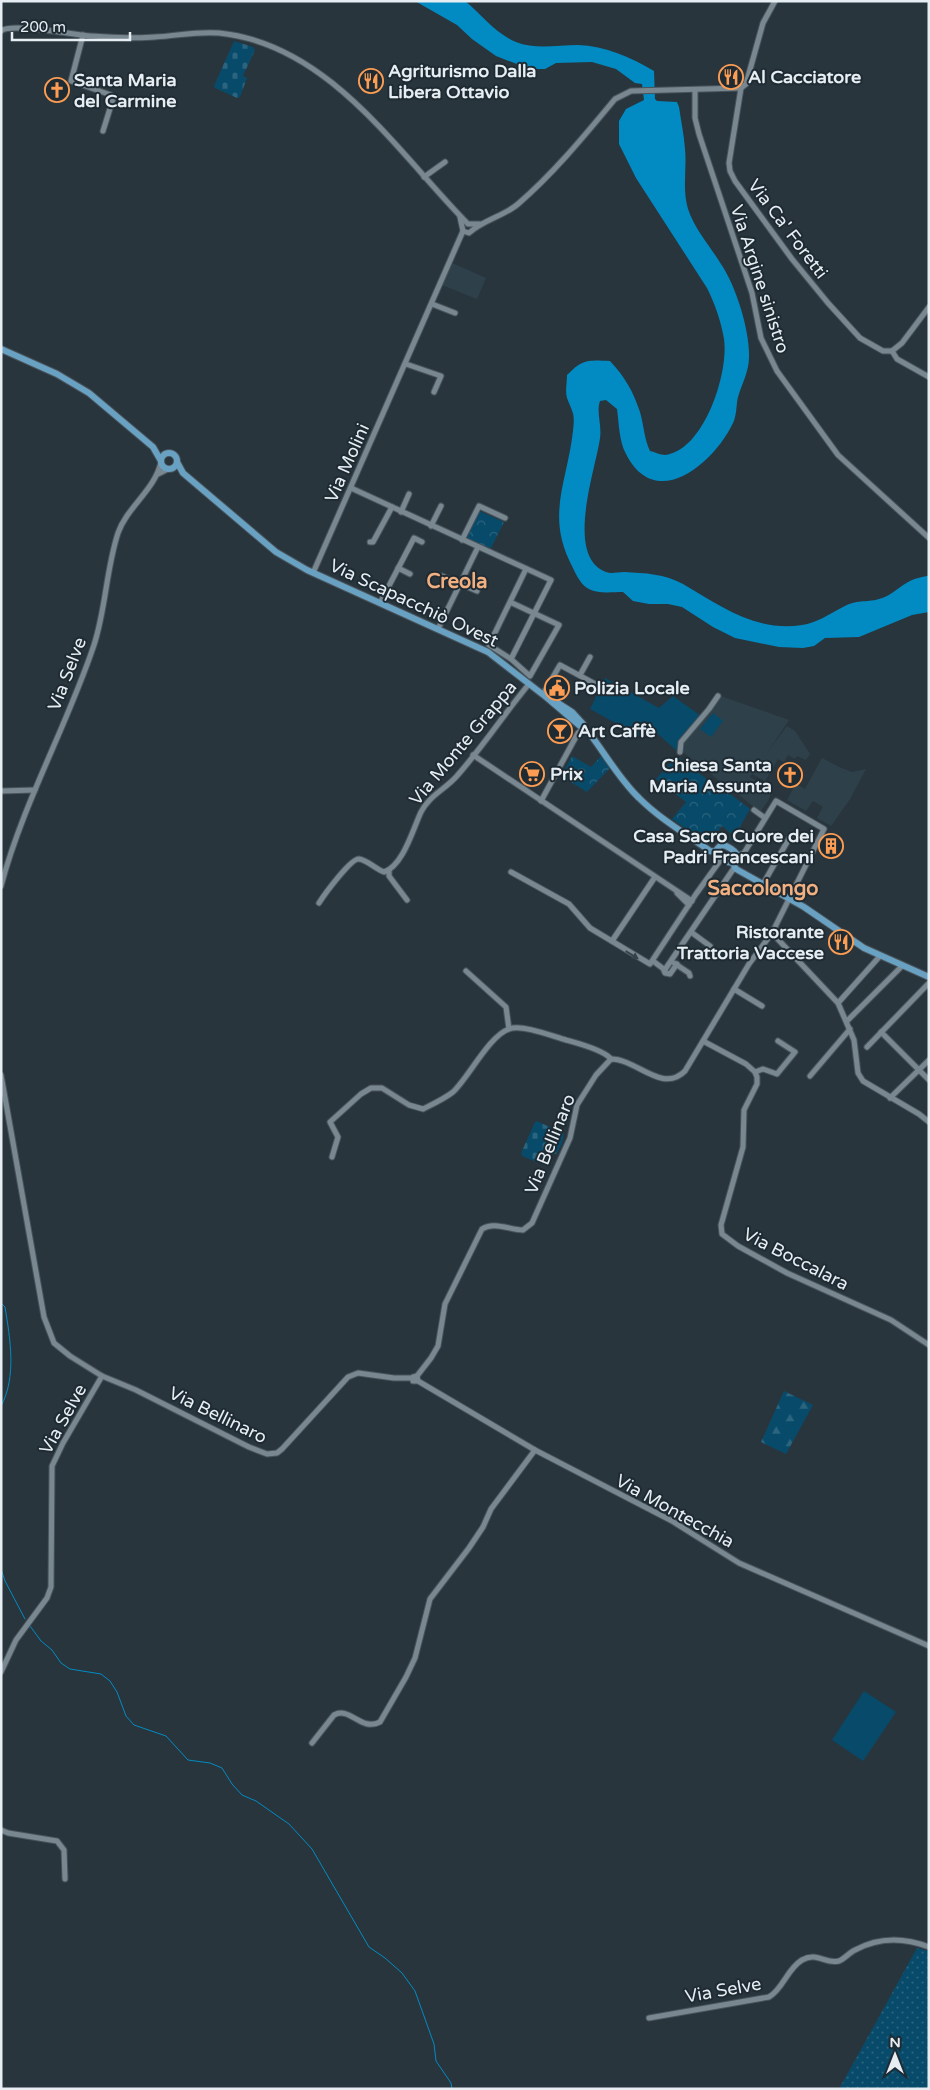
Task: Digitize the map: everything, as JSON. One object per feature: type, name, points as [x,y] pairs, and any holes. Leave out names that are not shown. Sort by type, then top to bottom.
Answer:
[{"type":"main road","name":"Via Scapacchiò Ovest","points":[[1,349],[57,374],[81,388],[153,447],[175,456],[183,473],[276,552],[314,573],[498,654],[519,671],[529,684],[544,695]]},
{"type":"main road","name":"Via Scapacchiò Ovest","points":[[153,447],[163,467],[183,473]]},
{"type":"main road","points":[[161,462],[164,455],[169,453]]},
{"type":"main road","points":[[169,469],[175,466],[177,462]]},
{"type":"main road","points":[[544,695],[593,737]]},
{"type":"main road","points":[[544,695],[572,712],[640,800],[701,845],[712,852],[716,852],[722,859],[788,898],[853,941],[890,961],[929,978]]},
{"type":"main road","points":[[716,852],[718,847],[723,844],[738,855],[733,865]]},
{"type":"street","points":[[1,31],[4,28],[16,27],[83,35],[140,38],[189,33],[220,34],[286,52],[313,69],[384,130],[424,178],[460,216],[467,228],[514,208],[615,99],[632,91],[640,90],[741,88],[746,84],[763,23],[775,1]]},
{"type":"street","points":[[83,35],[71,81],[111,94],[113,99],[103,131]]},
{"type":"street","name":"Via Ca' Foretti","points":[[741,88],[729,163],[734,181],[792,259],[847,324],[866,342],[883,351],[892,351]]},
{"type":"street","name":"Via Argine sinistro","points":[[695,92],[695,118],[699,134],[752,292],[757,326],[769,358],[784,382],[838,455],[929,538]]},
{"type":"street","points":[[424,178],[445,162]]},
{"type":"street","name":"Via Molini","points":[[314,573],[460,240],[467,228]]},
{"type":"street","points":[[432,304],[455,313]]},
{"type":"street","points":[[929,307],[902,343],[892,351],[897,359],[929,377]]},
{"type":"street","points":[[406,364],[441,376],[434,392]]},
{"type":"street","name":"Via Selve","points":[[1,886],[8,859],[94,646],[102,621],[111,561],[118,532],[158,474],[161,462]]},
{"type":"street","name":"Via Selve","points":[[158,474],[169,469]]},
{"type":"street","points":[[351,488],[550,580],[511,659]]},
{"type":"street","points":[[401,512],[410,494]]},
{"type":"street","points":[[431,526],[441,506]]},
{"type":"street","points":[[462,540],[479,506],[505,518]]},
{"type":"street","points":[[370,542],[373,542],[392,507]]},
{"type":"street","points":[[380,603],[414,538],[422,542]]},
{"type":"street","points":[[438,629],[478,547]]},
{"type":"street","points":[[398,568],[410,574]]},
{"type":"street","points":[[510,602],[558,625],[531,675],[519,671],[511,659],[498,654],[489,645],[526,569]]},
{"type":"street","points":[[442,576],[476,591]]},
{"type":"street","points":[[580,675],[590,657]]},
{"type":"street","points":[[544,695],[560,665],[599,686]]},
{"type":"street","name":"Via Monte Grappa","points":[[389,871],[403,851],[429,800],[453,780],[529,684]]},
{"type":"street","points":[[680,752],[681,742],[710,709],[718,696]]},
{"type":"street","points":[[540,801],[578,733],[583,728]]},
{"type":"street","points":[[473,755],[691,903]]},
{"type":"street","points":[[1,791],[35,790]]},
{"type":"street","points":[[332,1157],[338,1137],[330,1122],[367,1090],[377,1087],[382,1088],[409,1104],[423,1109],[453,1092],[489,1047],[509,1029],[527,1029],[567,1040],[606,1054],[611,1059],[627,1062],[660,1079],[669,1080],[677,1078],[685,1071],[749,964],[772,933],[824,829],[776,801],[744,853],[738,855]]},
{"type":"street","points":[[754,810],[765,818]]},
{"type":"street","points":[[762,884],[790,837]]},
{"type":"street","points":[[319,903],[329,887],[354,860],[360,859],[384,872],[389,871],[389,876],[406,900]]},
{"type":"street","points":[[511,872],[569,904],[590,928],[646,964],[651,964],[696,894],[722,859]]},
{"type":"street","points":[[665,970],[733,865]]},
{"type":"street","points":[[612,941],[655,877]]},
{"type":"street","points":[[675,891],[686,897],[691,903]]},
{"type":"street","points":[[686,897],[696,894]]},
{"type":"street","points":[[691,932],[710,946]]},
{"type":"street","points":[[772,933],[838,1002],[850,1029],[861,1079],[865,1084],[919,1114],[929,1122]]},
{"type":"street","points":[[838,1002],[880,956]]},
{"type":"street","points":[[653,961],[669,975],[677,964]]},
{"type":"street","points":[[671,961],[689,973],[690,976]]},
{"type":"street","points":[[847,1021],[902,966]]},
{"type":"street","points":[[466,971],[506,1007],[509,1029]]},
{"type":"street","points":[[867,1047],[929,983]]},
{"type":"street","points":[[734,989],[762,1006]]},
{"type":"street","points":[[810,1076],[850,1029]]},
{"type":"street","points":[[881,1032],[929,1080]]},
{"type":"street","points":[[703,1040],[746,1064],[755,1072],[763,1068],[777,1074],[795,1052],[778,1041]]},
{"type":"street","name":"Via Bellinaro","points":[[102,1376],[129,1386],[249,1447],[272,1454],[277,1453],[288,1444],[352,1374],[416,1378],[438,1346],[445,1304],[479,1234],[486,1227],[495,1225],[508,1229],[523,1230],[532,1223],[570,1138],[577,1105],[596,1075],[611,1059]]},
{"type":"street","points":[[890,1098],[929,1060]]},
{"type":"street","name":"Via Boccalara","points":[[755,1072],[757,1084],[744,1110],[743,1147],[721,1225],[722,1234],[738,1246],[787,1273],[891,1320],[929,1344]]},
{"type":"street","name":"Via Selve","points":[[1,1075],[46,1324],[54,1342],[60,1349],[102,1376],[55,1458],[52,1474],[52,1580],[47,1598],[16,1640],[1,1672]]},
{"type":"street","name":"Via Montecchia","points":[[416,1378],[534,1450],[672,1521],[747,1566],[929,1646]]},
{"type":"street","points":[[312,1743],[338,1712],[344,1713],[367,1725],[374,1726],[380,1722],[415,1658],[430,1599],[469,1548],[483,1527],[491,1509],[534,1450]]},
{"type":"street","points":[[1,1830],[8,1833],[57,1841],[64,1850],[65,1879]]},
{"type":"street","name":"Via Selve","points":[[649,2018],[769,1997],[776,1992],[795,1965],[808,1957],[838,1961],[863,1946],[883,1940],[908,1941],[929,1946]]},
{"type":"shaded area","points":[[415,1],[465,1],[502,34],[523,44],[531,46],[588,46],[608,50],[627,57],[654,71],[655,99],[657,101],[677,102],[679,107],[685,144],[686,202],[691,217],[727,273],[737,296],[745,322],[749,346],[748,368],[738,397],[733,423],[724,438],[699,466],[684,476],[668,481],[653,480],[638,471],[624,449],[617,409],[606,400],[600,401],[600,438],[589,490],[585,531],[587,549],[594,563],[608,573],[640,573],[669,578],[739,615],[769,625],[802,625],[813,622],[848,605],[884,598],[908,582],[927,576],[929,576],[929,612],[912,615],[859,637],[825,638],[814,646],[803,648],[779,647],[735,638],[713,627],[682,607],[633,601],[623,592],[597,592],[586,588],[576,574],[560,532],[560,500],[574,425],[573,413],[566,395],[567,375],[582,363],[610,361],[628,385],[634,397],[650,451],[665,455],[679,450],[691,440],[702,426],[718,390],[724,354],[724,339],[719,319],[707,288],[636,178],[619,144],[619,121],[626,109],[644,100],[642,84],[635,83],[616,69],[592,62],[556,63],[545,69],[532,69],[522,66],[496,56],[472,39],[457,25]]},
{"type":"shaded area","points":[[452,263],[486,278],[477,299],[442,285]]},
{"type":"shaded area","points":[[721,696],[789,720],[767,753],[787,726],[795,731],[810,754],[806,760],[797,756],[795,759],[788,755],[784,762],[778,759],[765,781],[752,774],[750,777],[772,790],[768,801],[760,812],[727,784],[721,782],[684,753],[681,747]]},
{"type":"shaded area","points":[[822,758],[852,772],[866,769],[850,799],[831,826],[817,818],[823,807],[820,805],[813,801],[806,811],[787,800],[796,784],[805,789]]},
{"type":"green space","points":[[234,41],[253,47],[255,50],[243,76],[247,78],[240,97],[237,98],[214,86]]},
{"type":"green space","points":[[479,511],[504,522],[490,550],[466,538]]},
{"type":"green space","points":[[605,678],[659,708],[673,696],[701,716],[680,740],[677,751],[650,727],[644,739],[590,709]]},
{"type":"green space","points":[[713,713],[723,721],[711,737],[700,729]]},
{"type":"green space","points":[[572,756],[591,767],[601,756],[610,768],[587,792],[561,776]]},
{"type":"green space","points":[[677,756],[722,791],[725,790],[750,809],[732,841],[730,839],[733,835],[722,826],[718,831],[714,831],[717,837],[709,845],[672,819],[686,802],[656,779]]},
{"type":"green space","points":[[537,1121],[564,1134],[559,1149],[556,1154],[553,1153],[546,1166],[522,1156],[521,1153]]},
{"type":"green space","points":[[784,1391],[813,1405],[786,1454],[761,1442]]},
{"type":"green space","points":[[864,1691],[896,1712],[863,1761],[832,1740]]},
{"type":"green space","points":[[917,1948],[929,1951],[929,2089],[839,2089]]},
{"type":"waterway","points":[[1,1303],[5,1307],[11,1357],[9,1383],[1,1406]]},
{"type":"waterway","points":[[1,1569],[5,1581],[25,1619]]},
{"type":"waterway","points":[[30,1626],[61,1663],[70,1669],[101,1674],[110,1681],[117,1692],[126,1716],[134,1725],[166,1736],[188,1760],[210,1763],[222,1768],[242,1795],[256,1801],[289,1824],[312,1849],[369,1947],[402,1973],[415,1991],[434,2044],[436,2061],[451,2083],[452,2089]]},
{"type":"place","name":"Al Cacciatore","points":[[731,77]]},
{"type":"place","name":"Agriturismo Dalla Libera Ottavio","points":[[371,81]]},
{"type":"place","name":"Santa Maria del Carmine","points":[[57,90]]},
{"type":"place","name":"Polizia Locale","points":[[557,688]]},
{"type":"place","name":"Art Caffè","points":[[560,731]]},
{"type":"place","name":"Prix","points":[[532,774]]},
{"type":"place","name":"Chiesa Santa Maria Assunta","points":[[790,775]]},
{"type":"place","name":"Casa Sacro Cuore dei Padri Francescani","points":[[831,846]]},
{"type":"place","name":"Ristorante Trattoria Vaccese","points":[[841,942]]},
{"type":"district","name":"Creola","points":[[457,582]]},
{"type":"district","name":"Saccolongo","points":[[763,889]]}]
